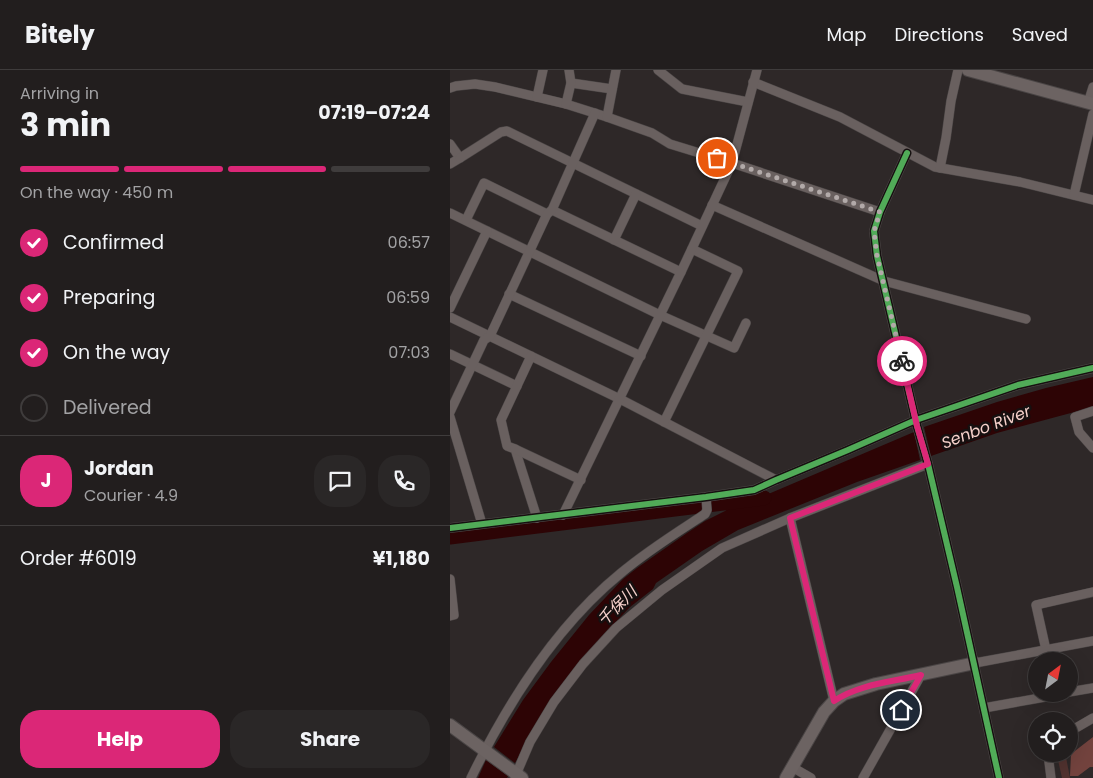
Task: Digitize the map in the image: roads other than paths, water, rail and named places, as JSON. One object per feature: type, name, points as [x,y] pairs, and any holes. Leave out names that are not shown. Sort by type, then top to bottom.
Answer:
[{"type":"street","points":[[537,97],[543,70]]},
{"type":"street","points":[[566,104],[571,83],[569,70]]},
{"type":"street","points":[[607,117],[616,70]]},
{"type":"street","points":[[658,70],[682,89],[748,102]]},
{"type":"street","points":[[564,515],[732,163],[757,70]]},
{"type":"street","points":[[940,168],[958,70]]},
{"type":"street","points":[[968,70],[1091,107]]},
{"type":"street","points":[[753,82],[840,117],[935,167],[1020,182],[1093,200]]},
{"type":"street","points":[[571,83],[612,89]]},
{"type":"street","points":[[450,88],[475,84],[566,104],[652,133],[670,144],[880,212]]},
{"type":"street","points":[[1074,195],[1093,87]]},
{"type":"street","points":[[450,412],[484,340],[490,336],[595,113]]},
{"type":"street","points":[[450,164],[501,132],[507,131],[702,226]]},
{"type":"street","points":[[450,144],[460,158]]},
{"type":"street","points":[[907,153],[880,212],[874,231],[877,256],[975,663],[999,778]]},
{"type":"street","points":[[466,220],[484,183],[614,240],[681,272]]},
{"type":"street","points":[[614,240],[636,194]]},
{"type":"street","points":[[712,204],[884,281],[1026,319]]},
{"type":"street","points":[[450,213],[660,315],[734,348],[746,324]]},
{"type":"street","points":[[450,308],[487,231]]},
{"type":"street","points":[[664,422],[738,270],[692,249]]},
{"type":"street","points":[[509,294],[641,356]]},
{"type":"street","points":[[450,317],[620,399],[776,480]]},
{"type":"street","points":[[450,354],[517,386]]},
{"type":"street","points":[[531,356],[501,420],[507,446],[581,480]]},
{"type":"street","points":[[450,528],[564,515],[706,503],[754,490],[848,450],[1018,385],[1093,368]]},
{"type":"street","points":[[1093,411],[1075,416],[1079,432],[1093,448]]},
{"type":"street","points":[[450,417],[452,430],[482,524]]},
{"type":"street","points":[[515,449],[537,518]]},
{"type":"street","points":[[450,725],[516,775],[530,742],[554,702],[583,664],[616,628],[662,590],[722,548],[927,462]]},
{"type":"street","points":[[471,778],[513,700],[558,637],[590,601],[620,574],[660,543],[704,514],[706,503]]},
{"type":"street","points":[[790,518],[834,701]]},
{"type":"street","points":[[450,578],[454,615],[450,616]]},
{"type":"street","points":[[1046,650],[1036,605],[1093,592]]},
{"type":"street","points":[[811,778],[789,773],[824,712],[844,694],[860,688],[975,663],[1093,641]]},
{"type":"street","points":[[863,778],[921,675]]},
{"type":"street","points":[[1078,690],[1093,688]]},
{"type":"street","points":[[984,708],[1028,700]]},
{"type":"street","points":[[1078,727],[1093,718]]},
{"type":"street","points":[[1049,762],[1051,778]]},
{"type":"water","name":"Senbo River","points":[[1093,377],[1093,407],[997,433],[931,456],[924,427],[997,402]]},
{"type":"water","name":"千保川","points":[[914,432],[920,460],[857,482],[738,530],[702,551],[656,583],[653,589],[630,607],[604,634],[581,661],[535,727],[515,763],[494,747],[523,700],[551,662],[589,615],[623,579],[637,568],[705,521],[728,509],[728,505],[764,492],[766,495]]},
{"type":"water","points":[[486,760],[508,776],[507,778],[478,778]]},
{"type":"waterway","points":[[450,537],[764,498]]}]
